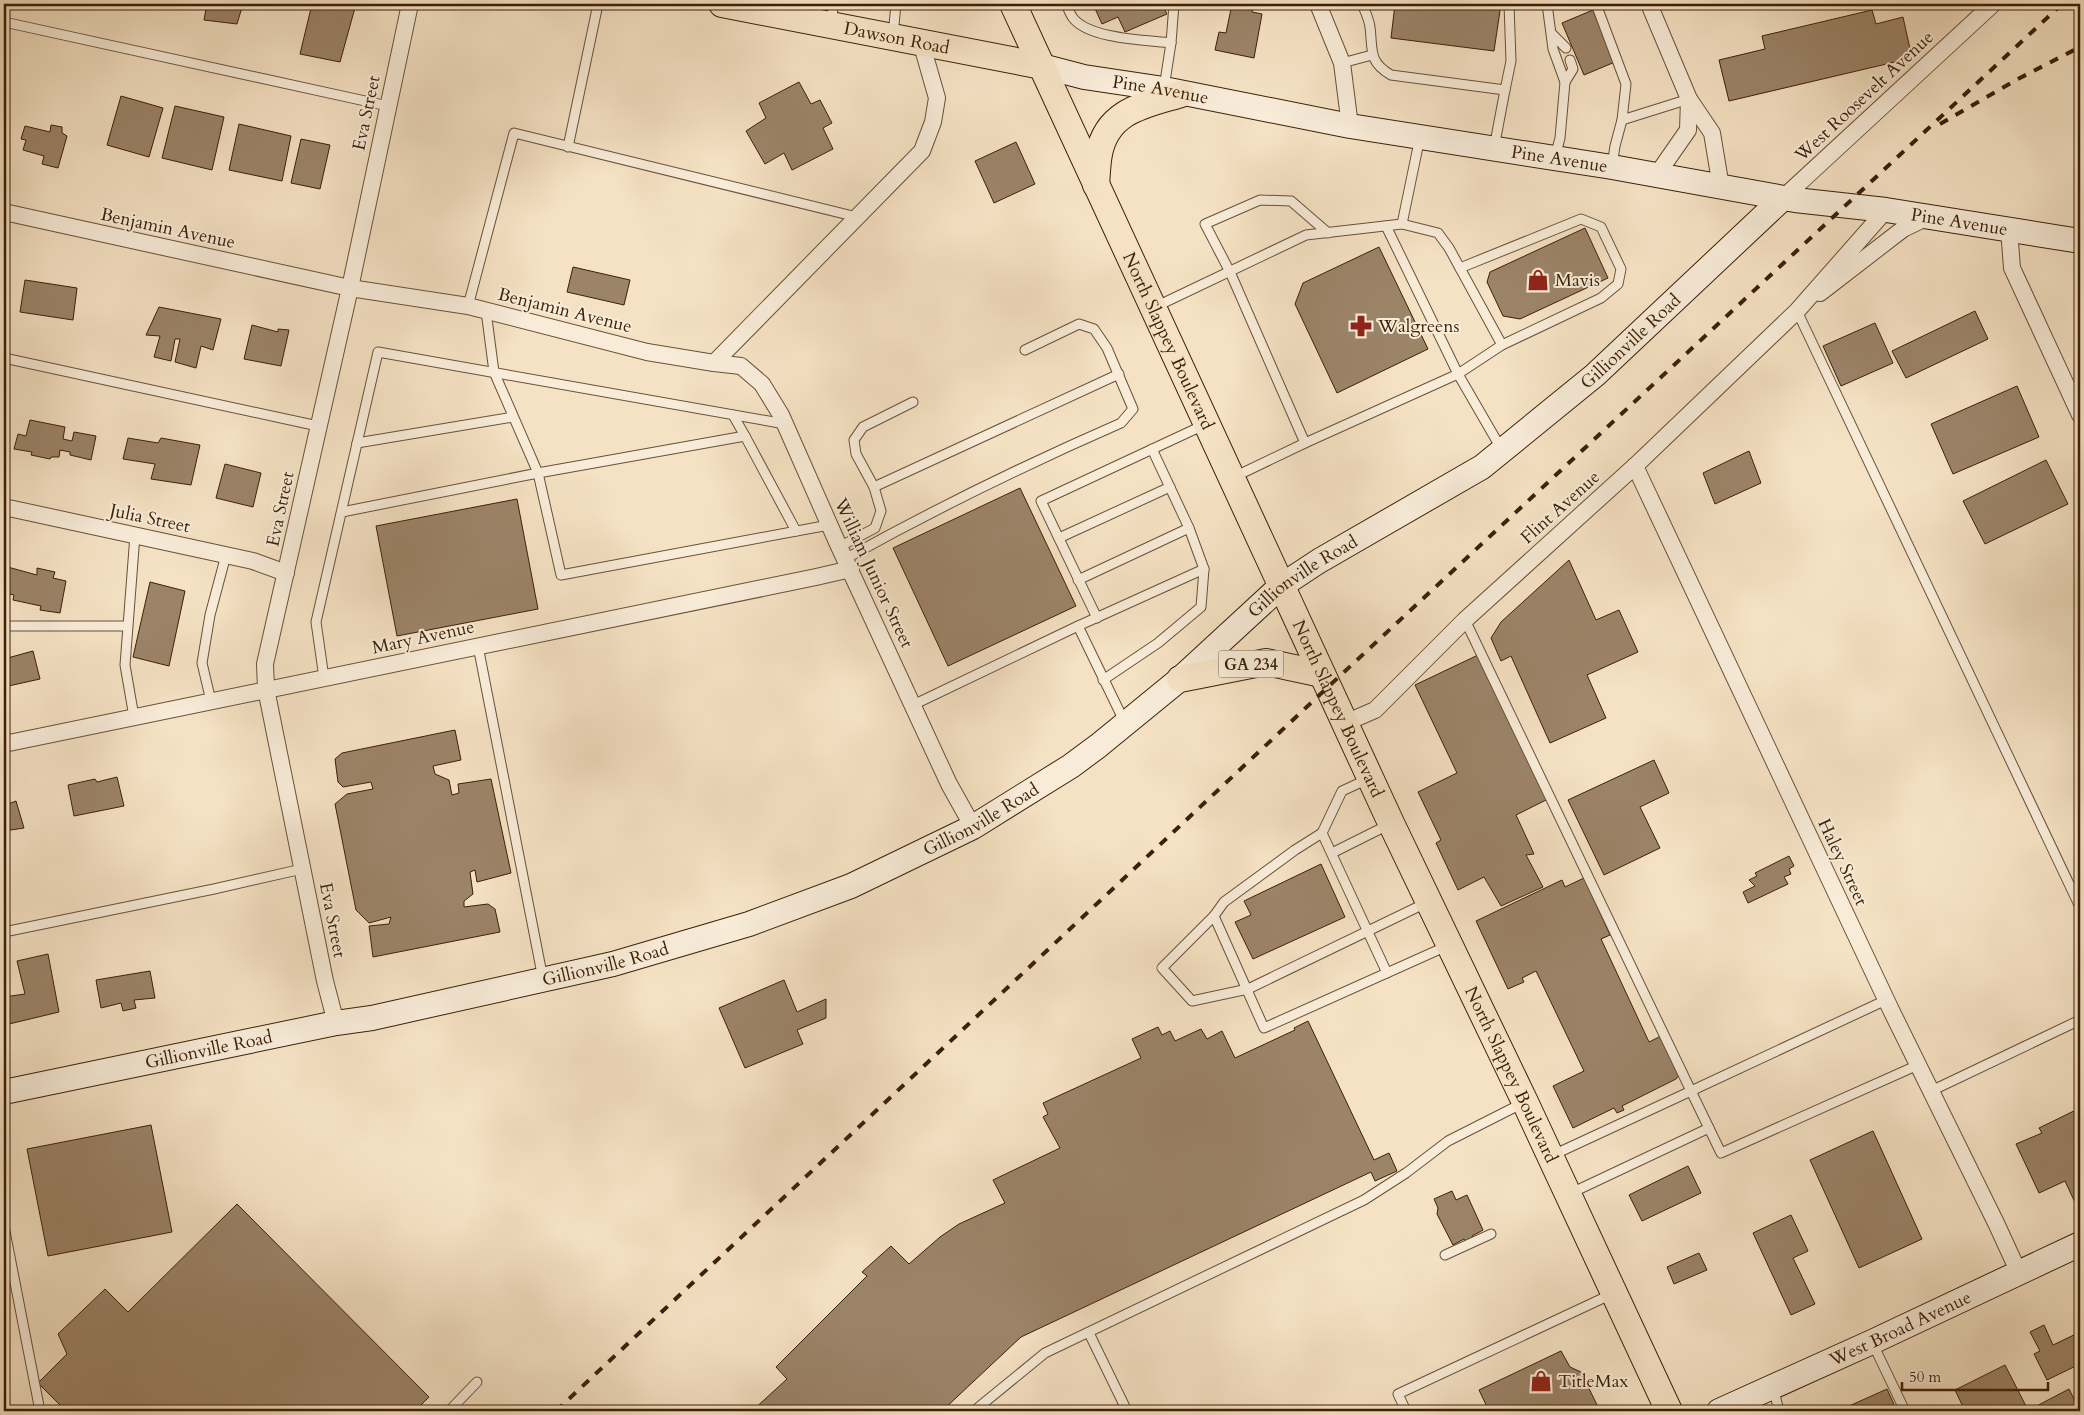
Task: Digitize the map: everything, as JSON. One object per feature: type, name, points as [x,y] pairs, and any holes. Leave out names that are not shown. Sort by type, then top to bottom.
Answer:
[{"type":"main road","name":"Dawson Road","points":[[722,4],[832,14],[893,37],[1042,66]]},
{"type":"main road","name":"North Slappey Boulevard","points":[[1013,4],[1370,778],[1525,1102],[1669,1411]]},
{"type":"main road","name":"Pine Avenue","points":[[1042,66],[1084,77],[1172,91],[1350,126],[1612,167],[1783,198],[1886,210],[2080,241]]},
{"type":"main road","points":[[1096,185],[1102,141],[1116,119],[1128,111],[1172,91]]},
{"type":"main road","name":"Gillionville Road","points":[[4,1092],[204,1052],[336,1023],[372,1018],[613,964],[749,924],[851,886],[974,828],[1071,766],[1126,724],[1180,679],[1281,586],[1319,561],[1482,467],[1595,375],[1783,198]]},
{"type":"main road","name":"GA 234","points":[[1180,679],[1266,662],[1322,674]]},
{"type":"main road","name":"West Broad Avenue","points":[[1719,1411],[1872,1342],[2080,1244]]},
{"type":"street","name":"Eva Street","points":[[336,1023],[325,981],[266,690],[266,664],[350,288],[410,4]]},
{"type":"street","points":[[1318,4],[1342,63],[1350,126]]},
{"type":"street","points":[[1649,4],[1689,99],[1712,133],[1721,187]]},
{"type":"street","name":"West Roosevelt Avenue","points":[[1783,198],[1993,4]]},
{"type":"street","points":[[714,363],[922,151],[933,122],[936,98],[921,42]]},
{"type":"street","points":[[1656,176],[1688,130],[1689,99]]},
{"type":"street","name":"Flint Avenue","points":[[1345,723],[1375,710],[1465,620],[1635,466],[1796,311],[1886,210]]},
{"type":"street","name":"Benjamin Avenue","points":[[4,212],[350,288],[468,306],[647,352],[714,363]]},
{"type":"street","name":"Flint Avenue","points":[[1796,311],[1903,229],[1928,217]]},
{"type":"street","points":[[2009,229],[2012,268],[2080,415]]},
{"type":"street","name":"William Junior Street","points":[[714,363],[740,366],[762,384],[785,424],[829,525],[949,784],[974,828]]},
{"type":"street","name":"Haley Street","points":[[1635,466],[1886,1000],[2019,1273]]},
{"type":"street","name":"Julia Street","points":[[4,507],[253,561],[286,573]]},
{"type":"street","name":"Mary Avenue","points":[[4,744],[816,578],[845,558]]},
{"type":"lane","points":[[568,147],[598,4]]},
{"type":"lane","points":[[893,37],[896,4]]},
{"type":"lane","points":[[1066,4],[1074,19],[1091,30],[1105,35],[1171,43]]},
{"type":"lane","points":[[1172,91],[1171,43],[1174,4]]},
{"type":"lane","points":[[1362,4],[1369,25],[1372,55],[1379,67],[1392,75],[1506,90]]},
{"type":"lane","points":[[1494,149],[1511,61],[1509,4]]},
{"type":"lane","points":[[1546,4],[1553,49],[1566,82]]},
{"type":"lane","points":[[1596,4],[1626,84],[1622,120],[1614,146],[1612,167]]},
{"type":"lane","points":[[4,22],[388,106]]},
{"type":"lane","points":[[1552,34],[1566,48]]},
{"type":"lane","points":[[1342,63],[1372,55]]},
{"type":"lane","points":[[1554,159],[1560,138],[1566,82],[1573,69],[1570,60]]},
{"type":"lane","points":[[1622,120],[1689,99]]},
{"type":"lane","points":[[468,306],[514,134],[857,217]]},
{"type":"lane","points":[[1402,224],[1420,137]]},
{"type":"lane","points":[[1305,443],[1230,272],[1205,224],[1260,200],[1291,201],[1328,233]]},
{"type":"lane","points":[[1231,478],[1458,374],[1502,345],[1601,298],[1618,284],[1621,269],[1601,227],[1581,219],[1460,268]]},
{"type":"lane","points":[[1153,308],[1306,236],[1402,224],[1438,232],[1502,345]]},
{"type":"lane","points":[[1386,226],[1458,374],[1502,450]]},
{"type":"lane","points":[[486,311],[494,372],[538,473],[562,575],[829,525]]},
{"type":"lane","points":[[1796,311],[2080,907]]},
{"type":"lane","points":[[845,558],[1005,476],[1121,423],[1133,409],[1107,348],[1094,329],[1079,324],[1025,350]]},
{"type":"lane","points":[[324,678],[316,622],[378,352],[785,424]]},
{"type":"lane","points":[[4,358],[318,426]]},
{"type":"lane","points":[[874,486],[1119,374]]},
{"type":"lane","points":[[845,558],[875,528],[881,511],[874,486],[856,454],[854,440],[863,427],[913,402]]},
{"type":"lane","points":[[733,414],[796,531]]},
{"type":"lane","points":[[357,443],[513,417]]},
{"type":"lane","points":[[1096,618],[1041,501],[1206,424]]},
{"type":"lane","points":[[342,512],[538,473],[745,436]]},
{"type":"lane","points":[[1103,680],[1158,643],[1201,607],[1204,569],[1189,528],[1152,449]]},
{"type":"lane","points":[[1059,538],[1170,488]]},
{"type":"lane","points":[[1078,580],[1189,528]]},
{"type":"lane","points":[[134,717],[125,665],[135,535]]},
{"type":"lane","points":[[211,701],[202,663],[210,615],[226,555]]},
{"type":"lane","points":[[913,705],[1078,626],[1204,569]]},
{"type":"lane","points":[[1465,620],[1721,1153],[1918,1065]]},
{"type":"lane","points":[[4,626],[127,626]]},
{"type":"lane","points":[[1078,626],[1126,724]]},
{"type":"lane","points":[[478,646],[543,979]]},
{"type":"lane","points":[[1370,778],[1342,792],[1322,833],[1295,850],[1224,902],[1214,916],[1162,968],[1192,1001],[1248,990],[1429,901]]},
{"type":"lane","points":[[1332,853],[1391,823]]},
{"type":"lane","points":[[1322,833],[1386,973]]},
{"type":"lane","points":[[4,932],[302,869]]},
{"type":"lane","points":[[1214,916],[1264,1028],[1450,945]]},
{"type":"lane","points":[[1550,1156],[1886,1000]]},
{"type":"lane","points":[[1931,1091],[2080,1020]]},
{"type":"lane","points":[[974,1411],[1044,1353],[1364,1200],[1406,1173],[1448,1141],[1525,1102]]},
{"type":"lane","points":[[1568,1194],[1709,1128]]},
{"type":"lane","points":[[4,1226],[40,1411]]},
{"type":"lane","points":[[1445,1255],[1491,1234]]},
{"type":"lane","points":[[1406,1411],[1398,1394],[1614,1293]]},
{"type":"lane","points":[[1089,1333],[1127,1411]]},
{"type":"lane","points":[[1872,1342],[1905,1411]]},
{"type":"lane","points":[[449,1411],[477,1382]]},
{"type":"lane","points":[[1773,1387],[1779,1411]]},
{"type":"building","points":[[207,4],[243,4],[237,24],[204,20]]},
{"type":"building","points":[[312,4],[356,4],[340,62],[300,54]]},
{"type":"building","points":[[1093,4],[1162,4],[1167,14],[1125,32],[1118,17],[1102,24]]},
{"type":"building","points":[[1232,4],[1253,4],[1252,12],[1262,14],[1254,58],[1215,50],[1219,32],[1226,33]]},
{"type":"building","points":[[1395,4],[1501,4],[1494,51],[1391,38]]},
{"type":"building","points":[[1593,10],[1615,62],[1584,75],[1562,23]]},
{"type":"building","points":[[1872,10],[1876,24],[1903,17],[1912,58],[1729,101],[1719,60],[1765,49],[1762,36]]},
{"type":"building","points":[[799,82],[811,104],[820,100],[832,123],[823,128],[833,149],[792,170],[784,153],[765,164],[746,131],[766,118],[759,103]]},
{"type":"building","points":[[121,96],[163,108],[149,157],[107,145]]},
{"type":"building","points":[[175,106],[224,117],[212,170],[162,158]]},
{"type":"building","points":[[239,124],[291,136],[282,181],[229,170]]},
{"type":"building","points":[[51,125],[62,127],[62,133],[67,136],[58,168],[42,164],[44,156],[23,150],[26,140],[21,139],[25,126],[50,132]]},
{"type":"building","points":[[301,139],[330,145],[320,189],[291,183]]},
{"type":"building","points":[[1016,142],[1035,184],[994,203],[975,161]]},
{"type":"building","points":[[1585,228],[1608,278],[1520,319],[1503,316],[1487,282],[1490,272]]},
{"type":"building","name":"Walgreens","points":[[1379,247],[1428,349],[1337,393],[1295,304],[1303,283]]},
{"type":"building","points":[[573,267],[630,280],[624,305],[567,292]]},
{"type":"building","points":[[25,280],[77,288],[73,320],[20,312]]},
{"type":"building","points":[[159,307],[221,319],[213,350],[201,346],[196,368],[175,362],[180,339],[175,339],[171,361],[154,357],[160,336],[146,335]]},
{"type":"building","points":[[1975,311],[1988,339],[1906,378],[1892,351]]},
{"type":"building","points":[[1875,323],[1893,363],[1841,386],[1823,346]]},
{"type":"building","points":[[252,325],[278,332],[278,329],[289,330],[281,366],[244,359]]},
{"type":"building","points":[[2017,386],[2039,437],[1953,474],[1931,424]]},
{"type":"building","points":[[30,420],[65,427],[63,439],[72,441],[74,432],[96,436],[91,460],[70,455],[70,452],[60,450],[59,457],[51,457],[50,459],[31,455],[32,452],[14,449],[18,434],[26,436]]},
{"type":"building","points":[[128,438],[158,443],[161,438],[200,445],[191,485],[151,479],[155,464],[123,459]]},
{"type":"building","points":[[1749,451],[1761,483],[1715,504],[1703,473]]},
{"type":"building","points":[[2046,460],[2068,504],[1985,544],[1963,501]]},
{"type":"building","points":[[225,464],[261,473],[253,507],[216,498]]},
{"type":"building","points":[[1020,488],[1076,606],[948,666],[893,548]]},
{"type":"building","points":[[517,499],[538,609],[397,636],[376,526]]},
{"type":"building","points":[[1569,560],[1596,620],[1619,610],[1638,652],[1587,675],[1606,718],[1550,743],[1511,656],[1501,661],[1491,638],[1501,622]]},
{"type":"building","points":[[4,566],[37,575],[37,568],[55,572],[53,578],[66,581],[60,613],[40,610],[41,606],[13,600],[14,595],[4,593]]},
{"type":"building","points":[[150,582],[185,591],[169,666],[133,657]]},
{"type":"building","points":[[33,651],[40,679],[4,687],[4,659]]},
{"type":"building","points":[[1478,655],[1548,799],[1516,815],[1534,854],[1526,855],[1543,887],[1501,906],[1484,877],[1458,890],[1436,843],[1441,840],[1418,792],[1457,773],[1415,685]]},
{"type":"building","points":[[455,730],[461,760],[433,766],[435,774],[449,780],[452,795],[459,793],[458,784],[491,779],[511,873],[477,882],[475,870],[470,872],[473,894],[464,901],[464,907],[488,904],[495,909],[500,932],[373,957],[369,926],[389,924],[391,917],[369,923],[356,910],[335,804],[347,794],[373,789],[371,782],[343,787],[338,782],[335,759],[342,753]]},
{"type":"building","points":[[1654,760],[1669,793],[1640,807],[1660,848],[1604,875],[1568,800]]},
{"type":"building","points":[[117,777],[124,806],[74,816],[68,785],[95,779],[97,782]]},
{"type":"building","points":[[4,800],[8,804],[16,801],[24,828],[4,831]]},
{"type":"building","points":[[1789,856],[1794,866],[1789,869],[1791,874],[1784,877],[1788,884],[1748,903],[1743,892],[1755,886],[1749,880],[1757,876],[1755,873]]},
{"type":"building","points":[[1321,864],[1345,917],[1253,959],[1235,922],[1251,915],[1244,901]]},
{"type":"building","points":[[1584,878],[1610,935],[1601,939],[1649,1042],[1661,1036],[1679,1075],[1676,1079],[1622,1106],[1624,1110],[1617,1113],[1614,1108],[1573,1128],[1553,1086],[1584,1071],[1536,971],[1522,978],[1524,982],[1508,989],[1476,921],[1562,880],[1565,887]]},
{"type":"building","points":[[48,954],[59,1012],[9,1024],[4,997],[25,994],[17,961]]},
{"type":"building","points":[[150,971],[155,998],[134,1000],[136,1008],[123,1011],[121,1003],[101,1008],[96,980]]},
{"type":"building","points":[[784,980],[797,1012],[826,999],[826,1018],[797,1030],[803,1044],[745,1068],[719,1008]]},
{"type":"building","points":[[1308,1021],[1374,1160],[1389,1153],[1397,1171],[1375,1181],[1371,1172],[1021,1337],[942,1411],[752,1411],[787,1379],[776,1367],[867,1276],[862,1272],[891,1246],[909,1264],[940,1237],[959,1224],[1005,1203],[993,1180],[1060,1148],[1043,1117],[1048,1114],[1043,1103],[1141,1058],[1132,1039],[1158,1027],[1162,1035],[1170,1031],[1175,1041],[1201,1029],[1207,1039],[1222,1031],[1235,1058],[1295,1030],[1294,1028]]},
{"type":"building","points":[[2080,1108],[2080,1208],[2078,1209],[2065,1181],[2039,1193],[2016,1144],[2042,1133],[2039,1128]]},
{"type":"building","points":[[151,1125],[172,1232],[48,1256],[27,1149]]},
{"type":"building","points":[[1873,1131],[1922,1239],[1859,1268],[1810,1160]]},
{"type":"building","points":[[1688,1166],[1701,1193],[1642,1221],[1629,1195]]},
{"type":"building","points":[[1452,1191],[1456,1200],[1467,1195],[1483,1230],[1472,1236],[1474,1239],[1466,1242],[1464,1239],[1453,1245],[1437,1214],[1438,1208],[1434,1199]]},
{"type":"building","points":[[237,1204],[429,1397],[415,1411],[66,1411],[38,1383],[67,1354],[58,1334],[105,1289],[128,1312]]},
{"type":"building","points":[[1791,1215],[1808,1251],[1793,1258],[1815,1304],[1791,1315],[1753,1233]]},
{"type":"building","points":[[1699,1253],[1707,1270],[1674,1284],[1667,1267]]},
{"type":"building","points":[[2044,1325],[2053,1345],[2080,1332],[2080,1364],[2047,1380],[2034,1354],[2040,1351],[2030,1332]]},
{"type":"building","name":"TitleMax","points":[[1561,1351],[1570,1367],[1581,1372],[1598,1407],[1588,1411],[1489,1411],[1479,1390]]},
{"type":"building","points":[[2005,1365],[2028,1410],[1965,1411],[1955,1390]]},
{"type":"building","points":[[1887,1389],[1897,1411],[1838,1411]]},
{"type":"building","points":[[2069,1389],[2080,1411],[2029,1410]]},
{"type":"railway","points":[[556,1411],[1328,687],[2062,4]]},
{"type":"railway","points":[[1940,124],[2016,80],[2080,47]]},
{"type":"place","name":"Mavis","points":[[1538,280]]},
{"type":"place","name":"Walgreens","points":[[1361,326]]},
{"type":"place","name":"TitleMax","points":[[1541,1381]]}]
